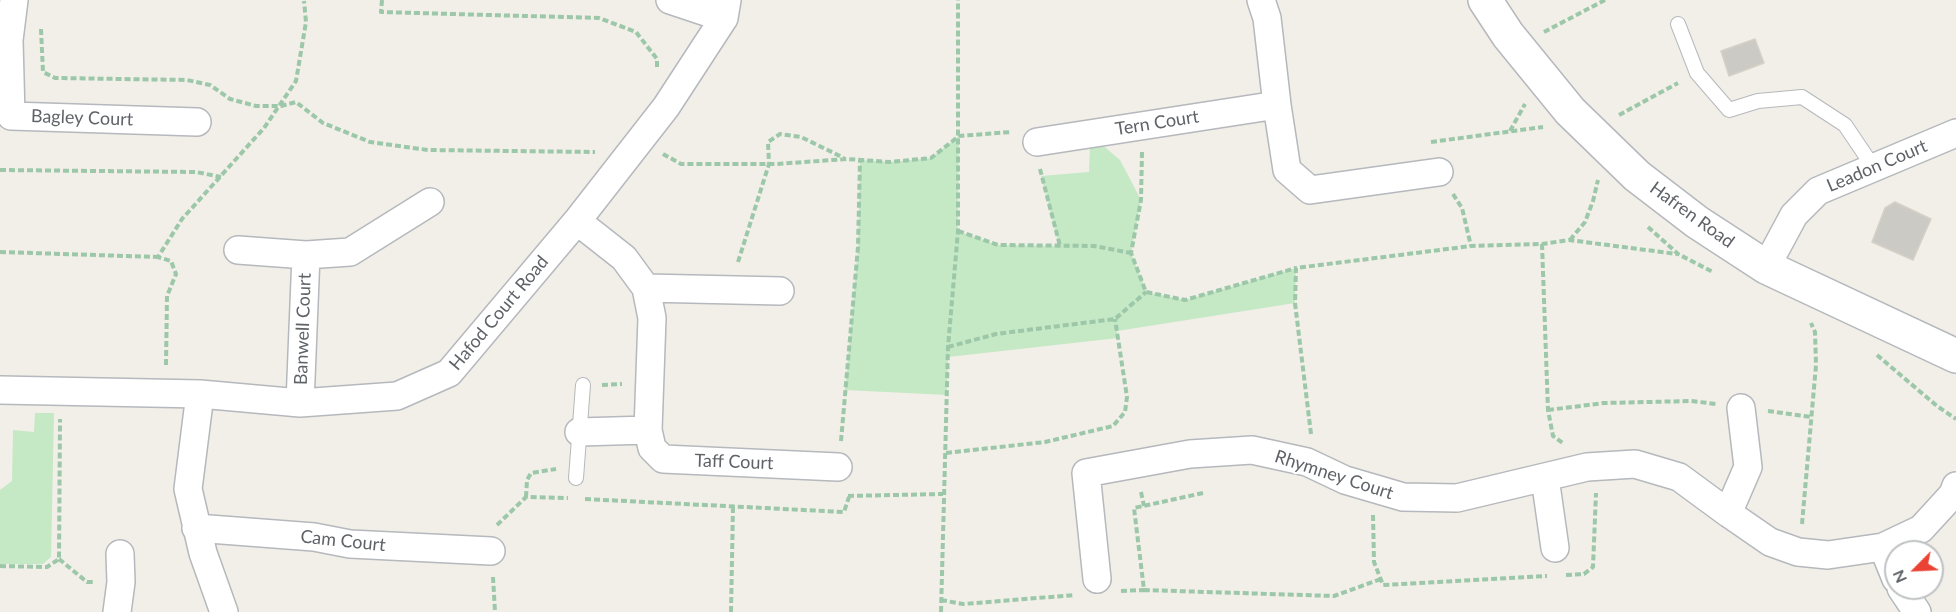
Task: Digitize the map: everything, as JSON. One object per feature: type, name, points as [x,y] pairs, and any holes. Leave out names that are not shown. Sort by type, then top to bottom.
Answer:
[{"type":"street","name":"Bagley Court","points":[[14,0],[9,40],[11,116],[197,122]]},
{"type":"street","points":[[670,0],[726,9]]},
{"type":"street","points":[[1261,0],[1267,18],[1287,170],[1310,190],[1439,172]]},
{"type":"street","name":"Hafren Road","points":[[1485,0],[1508,35],[1570,111],[1637,176],[1697,222],[1766,267],[1956,356]]},
{"type":"street","name":"Hafod Court Road","points":[[0,390],[200,394],[300,403],[397,396],[449,373],[577,220],[666,107],[726,9]]},
{"type":"street","name":"Tern Court","points":[[1037,142],[1277,105]]},
{"type":"street","name":"Leadon Court","points":[[1766,267],[1794,215],[1818,191],[1956,133]]},
{"type":"street","name":"Banwell Court","points":[[238,250],[306,255],[350,252],[430,202]]},
{"type":"street","name":"Taff Court","points":[[577,220],[624,258],[645,288],[652,318],[648,430],[652,448],[663,459],[838,467]]},
{"type":"street","name":"Banwell Court","points":[[300,403],[306,255]]},
{"type":"street","points":[[645,288],[780,291]]},
{"type":"street","points":[[200,394],[188,489],[203,553],[224,612]]},
{"type":"street","points":[[1728,513],[1748,466],[1741,408]]},
{"type":"street","points":[[579,432],[648,430]]},
{"type":"street","name":"Rhymney Court","points":[[1094,589],[1086,472],[1190,454],[1252,450],[1307,462],[1345,480],[1404,497],[1457,498],[1587,467],[1635,464],[1679,477],[1770,542],[1798,552],[1828,555],[1883,548],[1921,529],[1953,494],[1956,486]]},
{"type":"street","points":[[1545,477],[1555,548]]},
{"type":"street","name":"Cam Court","points":[[196,528],[314,537],[350,544],[490,551]]},
{"type":"street","points":[[117,612],[120,554]]},
{"type":"lane","points":[[1678,24],[1697,73],[1729,110],[1758,100],[1802,97],[1845,125],[1874,168]]},
{"type":"lane","points":[[576,472],[583,385]]},
{"type":"path","points":[[158,257],[182,219],[264,128],[297,81],[306,22],[305,0]]},
{"type":"path","points":[[382,0],[381,12],[599,18],[636,32],[657,59],[657,69]]},
{"type":"path","points":[[941,612],[948,347],[958,231],[958,0]]},
{"type":"path","points":[[1544,32],[1605,0]]},
{"type":"path","points":[[41,22],[43,72],[55,78],[187,80],[210,85],[230,99],[255,106],[281,106],[296,102],[323,123],[370,142],[428,150],[608,153],[631,151],[681,164],[769,164],[847,159],[890,162],[931,158],[959,136],[1036,130],[1041,176],[1060,246]]},
{"type":"path","points":[[1537,24],[1548,41]]},
{"type":"path","points":[[1616,116],[1697,73]]},
{"type":"path","points":[[1509,132],[1526,101]]},
{"type":"path","points":[[1143,124],[1141,200],[1131,253],[1146,292]]},
{"type":"path","points":[[734,290],[740,254],[769,164],[768,142],[780,134],[801,137],[847,159]]},
{"type":"path","points":[[849,497],[838,483],[838,467],[858,247],[860,160]]},
{"type":"path","points":[[0,170],[196,172],[221,177]]},
{"type":"path","points":[[1569,240],[1584,222],[1593,201],[1598,180]]},
{"type":"path","points":[[958,231],[998,245],[1094,246],[1131,253]]},
{"type":"path","points":[[1146,292],[1185,300],[1296,268],[1471,246],[1569,240],[1678,254]]},
{"type":"path","points":[[0,252],[158,257],[171,261],[176,274],[167,296],[166,393]]},
{"type":"path","points":[[1296,268],[1295,303],[1311,436],[1307,462]]},
{"type":"path","points":[[948,347],[996,334],[1115,320],[1146,292]]},
{"type":"path","points":[[946,453],[1045,442],[1113,426],[1125,412],[1127,397],[1115,320]]},
{"type":"path","points":[[1798,552],[1816,365],[1815,332],[1811,322]]},
{"type":"path","points":[[583,385],[650,384]]},
{"type":"path","points":[[60,392],[59,558],[87,582],[120,582]]},
{"type":"path","points":[[1548,410],[1604,403],[1680,402],[1812,417]]},
{"type":"path","points":[[495,612],[490,551],[496,527],[526,497],[527,480],[531,473],[576,472]]},
{"type":"path","points":[[1144,590],[1134,508],[1203,493]]},
{"type":"path","points":[[849,497],[943,494]]},
{"type":"path","points":[[526,497],[570,498]]},
{"type":"path","points":[[580,499],[844,512],[849,497]]},
{"type":"path","points":[[731,612],[733,507]]},
{"type":"path","points":[[0,566],[47,567],[59,558]]},
{"type":"path","points":[[941,600],[963,604],[1094,589],[1334,596],[1381,579]]},
{"type":"green space","points":[[959,136],[958,231],[998,245],[1059,246],[1041,176],[1089,172],[1090,148],[1100,143],[1120,160],[1141,200],[1131,253],[1147,292],[1185,300],[1296,268],[1295,303],[1117,331],[1118,338],[948,357],[947,395],[845,390],[858,247],[860,160],[890,162],[931,158]]},
{"type":"green space","points":[[35,413],[54,413],[51,557],[43,564],[0,564],[0,490],[12,481],[13,430],[34,432]]},
{"type":"building","points":[[1755,39],[1764,63],[1729,76],[1721,51]]},
{"type":"building","points":[[1895,202],[1931,219],[1913,260],[1872,242],[1885,208]]}]
